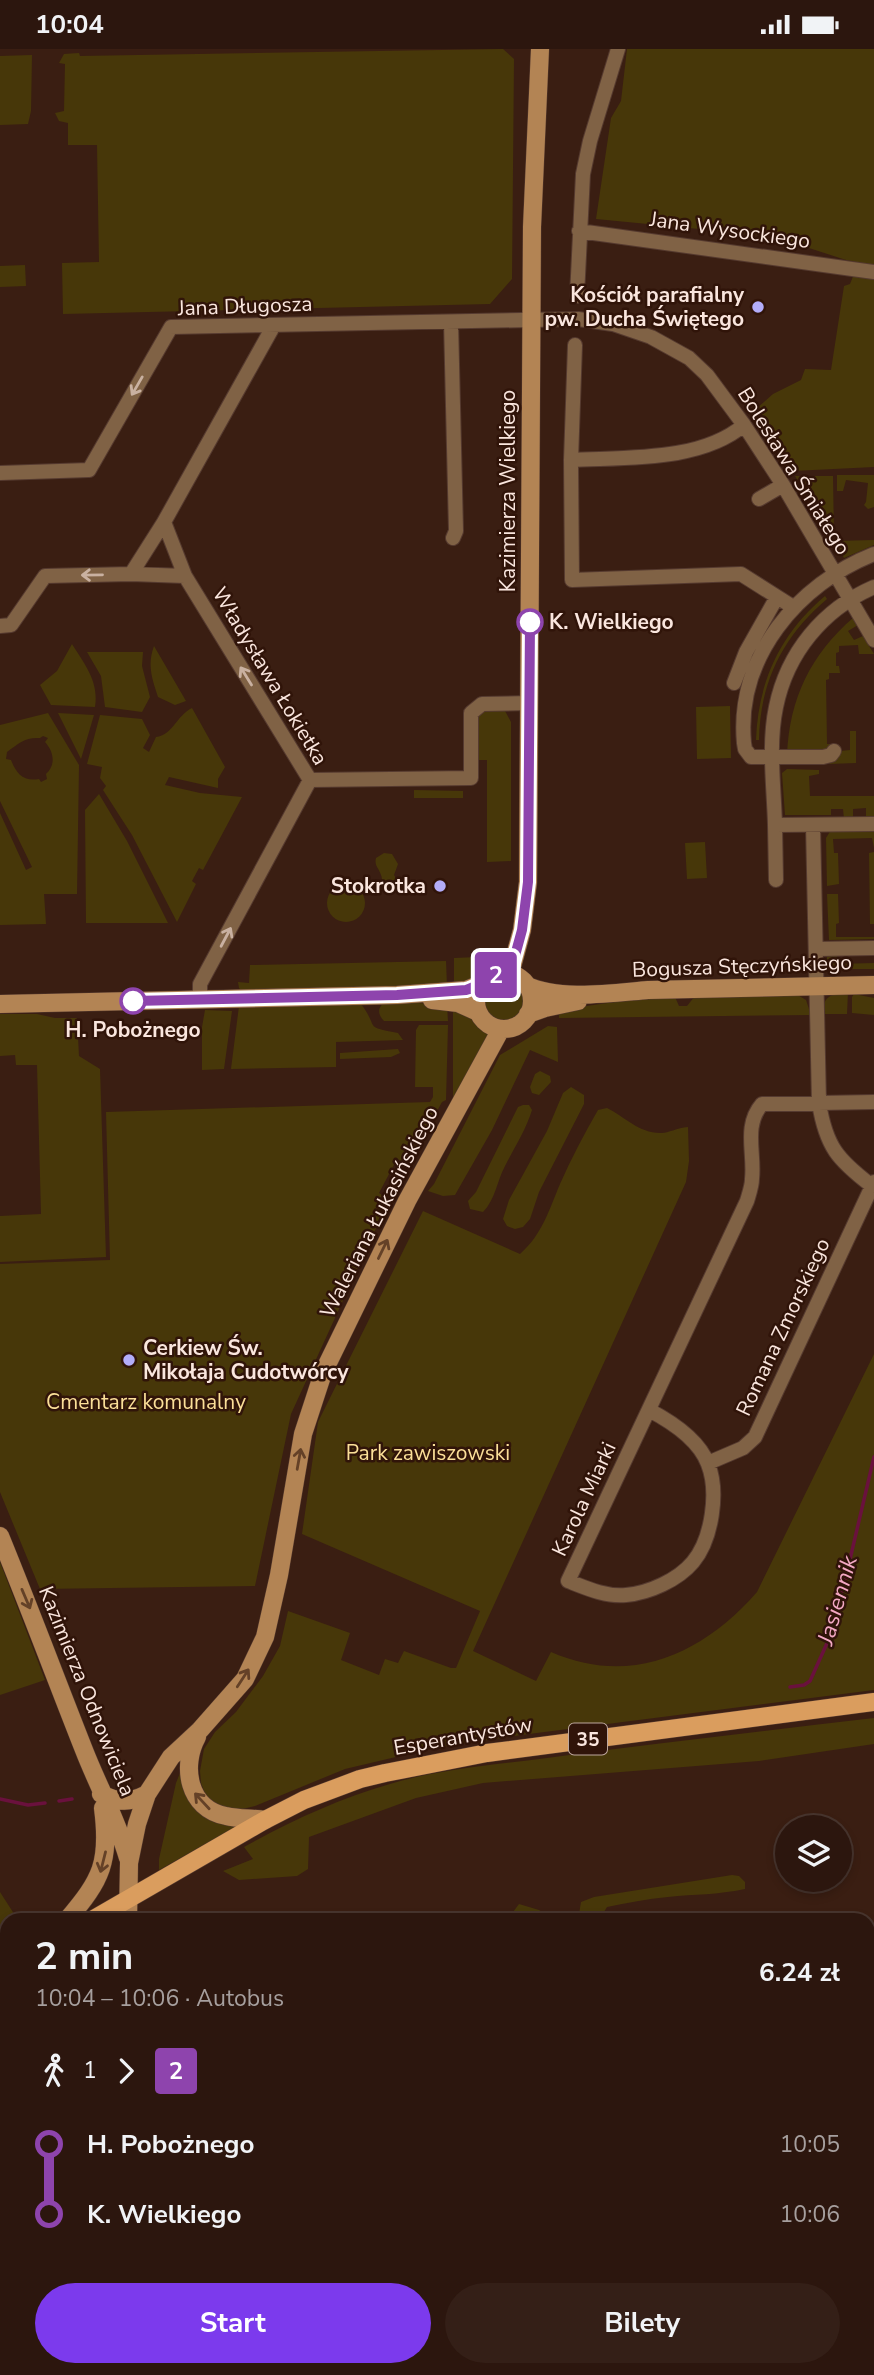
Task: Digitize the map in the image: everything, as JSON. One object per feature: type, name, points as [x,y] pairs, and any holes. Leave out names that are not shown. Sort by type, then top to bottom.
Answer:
[{"type":"main road","name":"Esperantystów","points":[[105,1913],[265,1820],[360,1779],[450,1759],[874,1702]]},
{"type":"street","name":"Kazimierza Wielkiego","points":[[510,974],[522,930],[528,882],[532,227],[540,49]]},
{"type":"street","points":[[577,296],[582,186],[590,141],[618,49]]},
{"type":"street","name":"Jana Wysockiego","points":[[579,231],[874,272]]},
{"type":"street","name":"Jana Długosza","points":[[0,473],[89,470],[171,327],[531,320]]},
{"type":"street","name":"Bolesława Śmiałego","points":[[531,320],[597,321],[629,328],[688,358],[707,375],[783,485],[874,640]]},
{"type":"street","points":[[451,322],[456,531],[453,538]]},
{"type":"street","points":[[131,574],[164,522],[274,325]]},
{"type":"street","points":[[575,345],[571,460],[572,580],[741,574],[793,607]]},
{"type":"street","points":[[571,460],[696,450],[726,437],[744,425]]},
{"type":"street","points":[[759,499],[783,485]]},
{"type":"street","name":"Władysława Łokietka","points":[[164,522],[185,576],[310,781],[200,984],[200,999]]},
{"type":"street","points":[[834,751],[828,757],[756,759],[746,752],[743,735],[744,711],[764,649],[782,619],[834,573],[874,554]]},
{"type":"street","points":[[0,626],[11,625],[45,576],[185,576]]},
{"type":"street","points":[[776,880],[773,758],[775,709],[791,663],[801,646],[824,619],[849,600],[874,587]]},
{"type":"street","points":[[734,683],[746,652],[778,597]]},
{"type":"street","points":[[310,781],[471,778],[471,713],[482,704],[530,703]]},
{"type":"street","points":[[775,825],[874,824]]},
{"type":"street","name":"Romana Zmorskiego","points":[[708,1463],[743,1448],[755,1437],[873,1184],[844,1164],[825,1135],[819,1103],[813,825]]},
{"type":"street","points":[[816,949],[874,948]]},
{"type":"street","points":[[0,1004],[397,995],[466,990],[495,975],[510,974],[526,985],[531,997],[528,1014],[514,1027],[501,1029],[486,1023],[478,1012],[458,1003],[397,995]]},
{"type":"street","points":[[478,1012],[477,995],[484,983]]},
{"type":"street","name":"Bogusza Stęczyńskiego","points":[[526,985],[544,992],[612,993],[874,985]]},
{"type":"street","name":"Bogusza Stęczyńskiego","points":[[528,1014],[612,993]]},
{"type":"street","name":"Waleriana Łukasińskiego","points":[[128,1913],[129,1863],[137,1824],[147,1794],[171,1757],[200,1730],[245,1679],[265,1637],[279,1575],[303,1434],[323,1373],[407,1201],[501,1029]]},
{"type":"street","points":[[819,1103],[874,1102]]},
{"type":"street","name":"Karola Miarki","points":[[649,1410],[687,1435],[708,1463],[713,1491],[713,1514],[708,1531],[693,1562],[671,1581],[626,1595],[589,1590],[568,1581],[747,1201],[752,1180],[753,1114],[762,1104],[819,1103]]},
{"type":"street","name":"Kazimierza Odnowiciela","points":[[0,1536],[102,1794],[116,1821],[129,1863]]},
{"type":"street","name":"Waleriana Łukasińskiego","points":[[200,1730],[188,1762],[189,1780],[202,1804],[226,1816],[265,1820]]},
{"type":"street","points":[[102,1794],[120,1803],[134,1801],[147,1794]]},
{"type":"street","points":[[73,1913],[86,1898],[104,1864],[106,1831],[102,1794]]},
{"type":"green space","points":[[503,49],[514,59],[512,279],[490,304],[63,314],[62,263],[99,262],[97,145],[68,145],[68,123],[59,121],[55,113],[64,111],[65,64],[59,63],[64,54],[79,53],[80,56]]},
{"type":"green space","points":[[627,49],[874,49],[874,265],[846,260],[772,236],[596,219],[611,118],[621,101]]},
{"type":"green space","points":[[32,55],[31,111],[28,124],[0,125],[0,56]]},
{"type":"green space","points":[[25,265],[26,286],[0,287],[0,266]]},
{"type":"green space","points":[[854,274],[874,277],[874,467],[793,471],[757,408],[773,394],[801,380],[805,369],[831,370],[844,286],[850,284]]},
{"type":"green space","points":[[837,475],[874,475],[874,507],[868,509],[864,505],[868,483],[846,480],[843,491],[837,491]]},
{"type":"green space","points":[[795,476],[833,476],[834,537],[831,537]]},
{"type":"green space","points":[[874,540],[874,545],[844,558],[835,541]]},
{"type":"green space","points":[[825,596],[827,599],[798,628],[777,662],[769,680],[760,719],[759,740],[756,740],[761,698],[774,661],[796,626]]},
{"type":"green space","points":[[853,618],[858,625],[848,631],[854,640],[863,636],[874,654],[859,654],[858,645],[839,646],[836,666],[839,666],[840,673],[829,673],[829,679],[826,680],[827,744],[830,744],[830,751],[787,755],[792,715],[805,679],[825,647]]},
{"type":"green space","points":[[72,644],[93,681],[95,707],[51,705],[40,685],[57,671]]},
{"type":"green space","points":[[154,646],[186,701],[175,705],[158,697],[151,666]]},
{"type":"green space","points":[[87,652],[143,652],[142,666],[150,697],[142,712],[105,707],[101,676]]},
{"type":"green space","points":[[730,706],[731,758],[697,759],[696,707]]},
{"type":"green space","points":[[192,708],[225,767],[218,779],[218,788],[169,777],[165,785],[200,793],[242,797],[203,870],[199,868],[192,881],[196,884],[177,922],[132,835],[103,790],[106,786],[100,778],[102,767],[87,764],[100,715],[142,719],[150,735],[143,748],[149,752],[156,737],[167,733]]},
{"type":"green space","points":[[504,709],[511,722],[511,861],[487,862],[487,760],[476,760],[476,717],[481,711]]},
{"type":"green space","points":[[48,713],[79,765],[77,894],[44,894],[46,924],[0,925],[0,813],[26,870],[32,867],[0,801],[0,725]],"holes":[[[43,736],[48,738],[45,742],[53,758],[46,774],[47,779],[41,782],[39,779],[24,778],[11,760],[6,759],[7,752],[22,741]]]},
{"type":"green space","points":[[58,713],[94,715],[81,759]]},
{"type":"green space","points":[[850,731],[856,731],[856,763],[829,764],[840,751],[850,750]]},
{"type":"green space","points":[[787,769],[819,770],[819,774],[809,776],[810,796],[874,796],[874,818],[866,818],[866,808],[853,809],[853,818],[844,819],[843,809],[831,809],[831,815],[785,815],[782,773]]},
{"type":"green space","points":[[414,790],[463,791],[463,798],[414,798]]},
{"type":"green space","points":[[99,794],[127,841],[168,923],[86,923],[85,810]]},
{"type":"green space","points":[[874,829],[874,848],[872,838],[833,839],[834,853],[838,853],[839,884],[827,886],[826,838],[831,830]]},
{"type":"green space","points":[[705,842],[707,878],[687,879],[685,843]]},
{"type":"green space","points":[[874,852],[874,924],[870,924],[869,853]]},
{"type":"green space","points":[[384,853],[392,854],[398,864],[394,875],[399,883],[394,890],[384,888],[376,865],[376,858]]},
{"type":"green space","points":[[346,884],[359,890],[365,903],[359,916],[346,922],[333,916],[327,903],[333,890]]},
{"type":"green space","points":[[827,894],[838,894],[839,923],[836,924],[836,937],[874,939],[829,940]]},
{"type":"green space","points":[[837,954],[838,964],[874,963],[874,969],[841,969],[827,963],[827,955]]},
{"type":"green space","points":[[506,957],[489,971],[454,986],[454,958]]},
{"type":"green space","points":[[446,961],[447,986],[242,991],[238,982],[249,983],[250,965]]},
{"type":"green space","points":[[504,980],[519,986],[525,1001],[519,1016],[504,1022],[489,1016],[483,1001],[489,986]]},
{"type":"green space","points":[[848,992],[847,1014],[822,1014],[829,997]]},
{"type":"green space","points":[[796,994],[806,1000],[811,1015],[559,1018],[559,1010],[642,998],[675,997],[679,1006],[687,1006],[695,996]]},
{"type":"green space","points":[[854,994],[874,998],[874,1015],[852,1013]]},
{"type":"green space","points":[[389,1001],[447,1005],[448,1021],[384,1021],[379,1009]]},
{"type":"green space","points":[[361,1004],[375,1027],[398,1033],[403,1040],[336,1042],[336,1067],[231,1069],[239,1006]]},
{"type":"green space","points":[[453,1006],[469,1013],[477,1025],[490,1035],[453,1101]]},
{"type":"green space","points":[[205,1010],[232,1011],[224,1069],[202,1070],[202,1027]]},
{"type":"green space","points":[[0,1014],[77,1018],[79,1056],[100,1069],[106,1257],[0,1262],[0,1216],[41,1214],[37,1065],[16,1065],[15,1055],[0,1056]]},
{"type":"green space","name":"Cmentarz komunalny","points":[[419,1025],[448,1025],[446,1100],[442,1102],[408,1164],[397,1159],[379,1193],[389,1200],[291,1414],[255,1586],[40,1589],[0,1492],[0,1264],[110,1260],[106,1112],[430,1102],[433,1087],[415,1087],[416,1030]]},
{"type":"green space","points":[[548,1026],[557,1027],[558,1062],[530,1050],[492,1130],[455,1195],[443,1196],[428,1191],[500,1055]]},
{"type":"green space","points":[[398,1049],[400,1053],[391,1057],[340,1059],[340,1053]]},
{"type":"green space","points":[[540,1071],[550,1076],[551,1082],[539,1095],[532,1093],[530,1087],[535,1074]]},
{"type":"green space","points":[[571,1087],[584,1095],[584,1104],[539,1192],[530,1219],[523,1227],[515,1229],[507,1226],[503,1219],[509,1200],[547,1131],[563,1093]]},
{"type":"green space","points":[[529,1105],[532,1110],[490,1202],[483,1212],[470,1209],[468,1201],[476,1192],[518,1107]]},
{"type":"green space","name":"Park zawiszowski","points":[[607,1108],[640,1128],[654,1133],[688,1127],[689,1161],[686,1182],[473,1651],[536,1681],[551,1652],[581,1662],[609,1666],[637,1665],[664,1658],[713,1632],[736,1614],[757,1592],[874,1354],[874,1690],[434,1748],[345,1769],[255,1806],[238,1810],[214,1802],[206,1796],[201,1783],[204,1749],[215,1732],[236,1712],[263,1676],[280,1646],[288,1611],[350,1633],[341,1660],[379,1675],[385,1659],[398,1663],[404,1651],[456,1668],[480,1611],[302,1534],[318,1422],[423,1211],[520,1254],[539,1230],[598,1110]]},
{"type":"green space","points":[[0,1562],[45,1680],[0,1695]]},
{"type":"green space","points":[[874,1718],[874,1744],[759,1761],[483,1783],[416,1798],[309,1837],[308,1869],[297,1876],[239,1880],[223,1871],[253,1859],[244,1847],[279,1828],[352,1797],[409,1779],[488,1765]]},
{"type":"green space","points":[[182,1768],[184,1782],[241,1824],[159,1870],[159,1859],[176,1783]]},
{"type":"green space","points":[[732,1875],[739,1876],[745,1882],[745,1889],[630,1903],[607,1907],[603,1913],[579,1913],[581,1902],[594,1897]]},
{"type":"green space","points":[[0,1892],[14,1913],[0,1913]]},
{"type":"green space","points":[[519,1904],[544,1913],[513,1913]]},
{"type":"waterway","name":"Jasiennik","points":[[790,1687],[804,1685],[810,1681],[828,1641],[874,1457]]},
{"type":"waterway","name":"Jasiennik","points":[[0,1799],[28,1805],[45,1803]]},
{"type":"waterway","name":"Jasiennik","points":[[59,1801],[72,1799]]},
{"type":"bus line","name":"2","points":[[133,1001],[397,995],[466,990],[495,975],[510,974],[522,930],[528,882],[530,622]]},
{"type":"place","name":"Kościół parafialny pw. Ducha Świętego","points":[[758,307]]},
{"type":"place","name":"K. Wielkiego","points":[[530,622]]},
{"type":"place","name":"Stokrotka","points":[[440,886]]},
{"type":"place","name":"H. Pobożnego","points":[[133,1001]]},
{"type":"place","name":"Cerkiew Św. Mikołaja Cudotwórcy","points":[[129,1360]]}]
